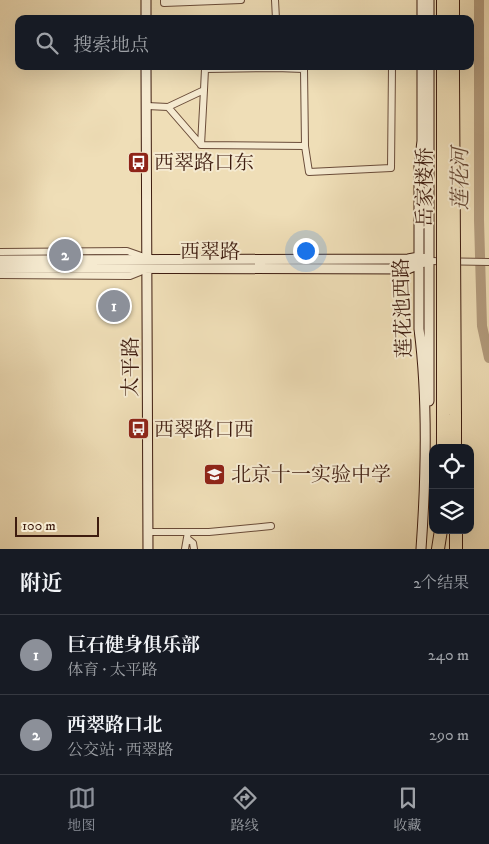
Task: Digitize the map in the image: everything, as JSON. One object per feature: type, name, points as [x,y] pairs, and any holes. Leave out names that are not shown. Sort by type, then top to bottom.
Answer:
[{"type":"highway","points":[[443,0],[443,15]]},
{"type":"highway","points":[[453,0],[453,15]]},
{"type":"highway","name":"岳家楼桥","points":[[448,72],[449,414]]},
{"type":"highway","points":[[445,444],[449,414]]},
{"type":"highway","points":[[449,414],[454,444]]},
{"type":"highway","points":[[438,549],[441,534]]},
{"type":"highway","points":[[442,534],[444,549]]},
{"type":"highway","points":[[456,534],[456,549]]},
{"type":"street","points":[[146,0],[146,15]]},
{"type":"street","points":[[164,0],[164,3],[241,0]]},
{"type":"street","points":[[275,0],[276,15]]},
{"type":"street","points":[[422,0],[422,15]]},
{"type":"street","points":[[429,0],[429,15]]},
{"type":"street","name":"太平路","points":[[146,70],[148,549]]},
{"type":"street","points":[[201,145],[205,70]]},
{"type":"street","points":[[304,70],[305,146],[309,172],[391,168],[392,70]]},
{"type":"street","name":"莲花池西路","points":[[421,549],[424,472],[419,260],[422,70]]},
{"type":"street","name":"莲花池西路","points":[[426,549],[429,506],[429,70]]},
{"type":"street","points":[[147,106],[168,107],[204,90]]},
{"type":"street","points":[[168,107],[201,145],[305,146]]},
{"type":"street","points":[[0,252],[127,251],[148,258]]},
{"type":"street","name":"西翠路","points":[[0,260],[148,258],[419,260]]},
{"type":"street","points":[[419,260],[484,262]]},
{"type":"street","name":"西翠路","points":[[0,268],[408,269],[419,260]]},
{"type":"street","points":[[0,275],[130,276],[148,269]]},
{"type":"street","points":[[148,532],[188,535],[271,526]]},
{"type":"street","points":[[185,549],[188,535]]},
{"type":"street","points":[[188,535],[194,544],[194,549]]},
{"type":"waterway","name":"莲花河","points":[[479,0],[479,220],[482,326],[489,358]]},
{"type":"place","name":"西翠路口东","points":[[138,162]]},
{"type":"place","name":"西翠路口北","points":[[65,255]]},
{"type":"place","name":"巨石健身俱乐部","points":[[114,306]]},
{"type":"place","name":"西翠路口西","points":[[138,429]]},
{"type":"place","name":"北京十一实验中学","points":[[215,474]]}]
